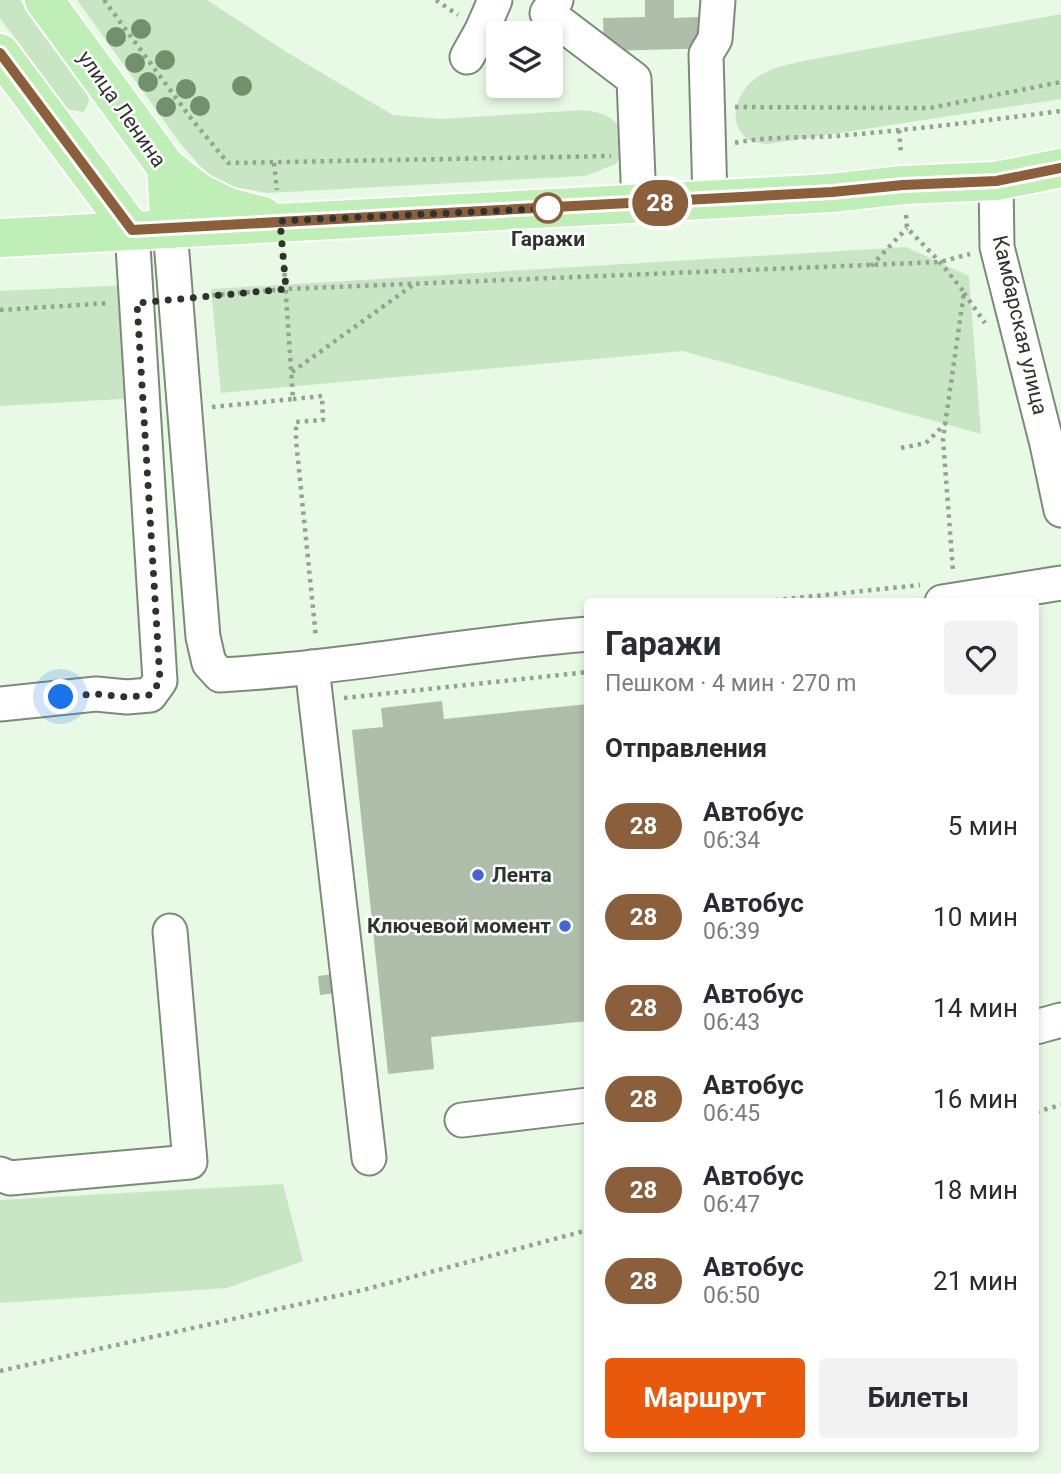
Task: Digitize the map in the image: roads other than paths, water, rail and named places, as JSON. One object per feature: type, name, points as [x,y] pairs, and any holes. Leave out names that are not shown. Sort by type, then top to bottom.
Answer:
[{"type":"main road","name":"улица Ленина","points":[[44,0],[166,167],[170,229]]},
{"type":"main road","points":[[0,53],[132,230]]},
{"type":"main road","points":[[166,167],[198,192],[228,206],[280,221]]},
{"type":"main road","points":[[0,238],[832,192],[903,185],[996,181],[1061,168]]},
{"type":"street","points":[[467,57],[495,0]]},
{"type":"street","points":[[556,0],[547,13],[634,79],[639,204]]},
{"type":"street","points":[[709,200],[706,54],[715,39],[718,0]]},
{"type":"street","name":"Камбарская улица","points":[[996,181],[998,247],[1049,402],[1061,510]]},
{"type":"street","points":[[170,229],[203,638],[209,663],[220,675],[584,635]]},
{"type":"street","points":[[0,704],[96,694],[127,697],[150,695],[160,681],[132,230]]},
{"type":"street","points":[[951,594],[1061,583]]},
{"type":"street","points":[[321,666],[369,1158]]},
{"type":"street","points":[[0,1174],[10,1178],[190,1162],[170,931]]},
{"type":"street","points":[[1039,1026],[1061,1020]]},
{"type":"street","points":[[462,1120],[584,1105]]},
{"type":"place","name":"Гаражи","points":[[548,208]]},
{"type":"place","name":"Лента","points":[[478,875]]},
{"type":"place","name":"Ключевой момент","points":[[565,926]]}]
